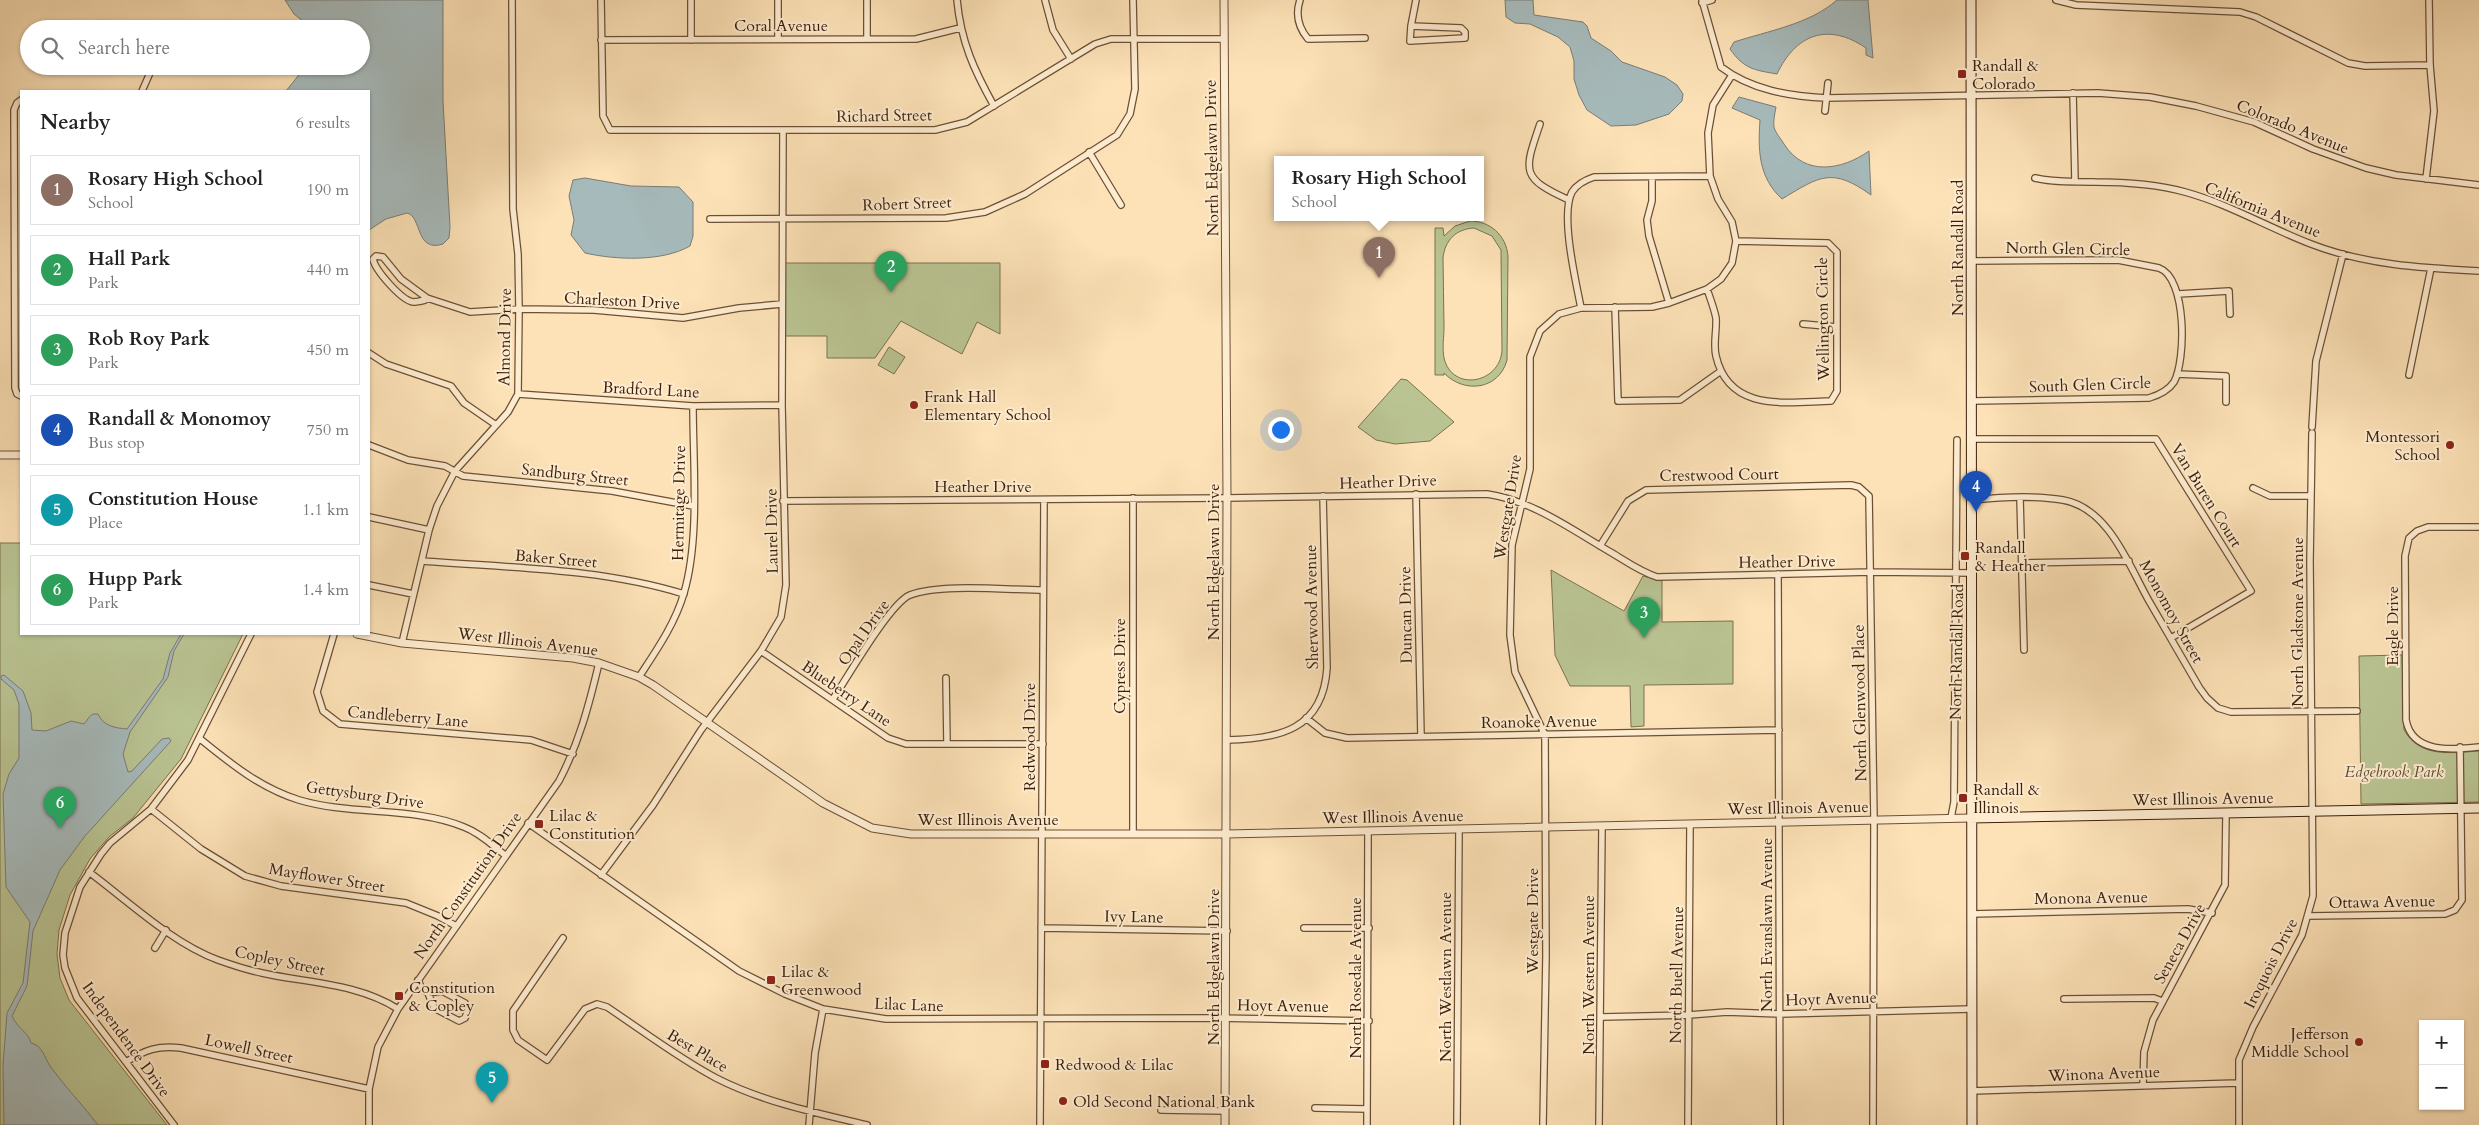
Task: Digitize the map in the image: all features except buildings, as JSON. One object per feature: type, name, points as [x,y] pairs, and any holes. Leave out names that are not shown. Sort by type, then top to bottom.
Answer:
[{"type":"main road","name":"North Randall Road","points":[[1971,0],[1972,1125]]},
{"type":"main road","name":"West Illinois Avenue","points":[[1971,818],[2479,808]]},
{"type":"street","name":"Almond Drive","points":[[402,642],[429,530],[437,506],[455,471],[508,412],[518,394],[520,309],[518,254],[513,209],[512,0]]},
{"type":"street","points":[[601,0],[601,40]]},
{"type":"street","points":[[691,0],[691,40]]},
{"type":"street","points":[[778,0],[778,39]]},
{"type":"street","points":[[867,0],[868,39]]},
{"type":"street","points":[[957,0],[960,28],[971,64],[994,106]]},
{"type":"street","points":[[1045,0],[1053,30],[1071,59]]},
{"type":"street","points":[[1121,205],[1089,152],[1117,135],[1130,114],[1135,88],[1133,0]]},
{"type":"street","name":"North Edgelawn Drive","points":[[1224,0],[1228,498],[1225,1125]]},
{"type":"street","points":[[1300,0],[1297,19],[1308,39],[1365,38]]},
{"type":"street","points":[[1410,26],[1461,28],[1465,32],[1465,38],[1410,41],[1410,26],[1416,0]]},
{"type":"street","points":[[1702,1],[1712,0]]},
{"type":"street","points":[[2056,0],[2076,5],[2240,12],[2256,17],[2348,63],[2365,66],[2430,65]]},
{"type":"street","points":[[2426,179],[2434,111],[2430,65],[2430,0]]},
{"type":"street","name":"Colorado Avenue","points":[[1702,1],[1721,67],[1753,87],[1805,97],[1826,98],[2073,93],[2150,97],[2196,106],[2254,122],[2313,149],[2366,168],[2426,179],[2479,185]]},
{"type":"street","name":"Coral Avenue","points":[[601,40],[916,39],[960,28]]},
{"type":"street","name":"Richard Street","points":[[601,40],[603,116],[610,130],[935,130],[967,122],[1095,44],[1111,39],[1134,38],[1224,39]]},
{"type":"street","points":[[142,90],[149,75]]},
{"type":"street","name":"Westgate Drive","points":[[1543,1125],[1545,735],[1516,672],[1510,635],[1512,545],[1530,469],[1530,357],[1540,331],[1560,314],[1581,308],[1652,307],[1669,303],[1707,289],[1721,278],[1732,263],[1736,241],[1732,222],[1718,199],[1710,176],[1708,133],[1713,106],[1732,75]]},
{"type":"street","points":[[1825,111],[1828,83]]},
{"type":"street","points":[[2073,93],[2075,181]]},
{"type":"street","points":[[20,101],[14,110],[18,190],[15,388],[17,394],[20,396]]},
{"type":"street","points":[[1540,124],[1529,160],[1530,170],[1542,188],[1569,200]]},
{"type":"street","name":"Laurel Drive","points":[[601,875],[653,805],[707,723],[762,651],[781,617],[786,585],[782,405],[783,130]]},
{"type":"street","name":"Robert Street","points":[[710,219],[946,218],[985,212],[1025,194],[1089,152]]},
{"type":"street","points":[[1581,308],[1568,243],[1569,200],[1576,187],[1585,180],[1594,177],[1710,176]]},
{"type":"street","points":[[1652,177],[1652,201],[1647,220],[1649,236],[1669,303]]},
{"type":"street","name":"California Avenue","points":[[2035,178],[2051,182],[2128,182],[2186,193],[2230,208],[2313,245],[2343,254],[2403,267],[2479,271]]},
{"type":"street","name":"Wellington Circle","points":[[1720,371],[1735,389],[1750,399],[1769,403],[1831,401],[1837,391],[1837,252],[1828,243],[1736,241]]},
{"type":"street","name":"North Gladstone Avenue","points":[[2312,811],[2310,496],[2312,430],[2316,361],[2343,254]]},
{"type":"street","points":[[376,256],[383,257],[401,279],[427,298],[418,302],[409,300],[387,281],[374,264],[373,259],[376,256]]},
{"type":"street","name":"North Glen Circle","points":[[1972,261],[2118,260],[2165,270],[2169,274],[2178,294]]},
{"type":"street","points":[[2409,374],[2431,268]]},
{"type":"street","points":[[1614,307],[1618,401],[1680,400],[1720,371],[1716,354],[1716,318],[1707,289]]},
{"type":"street","points":[[2226,402],[2226,376],[2177,374],[2181,353],[2181,317],[2178,294],[2229,291],[2230,314]]},
{"type":"street","name":"Charleston Drive","points":[[427,298],[470,312],[520,309],[594,310],[683,318],[738,308],[782,304]]},
{"type":"street","points":[[1803,324],[1837,327]]},
{"type":"street","points":[[370,354],[386,364],[451,386],[464,402],[496,425]]},
{"type":"street","name":"South Glen Circle","points":[[1972,401],[2149,398],[2168,389],[2177,374]]},
{"type":"street","name":"Bradford Lane","points":[[518,394],[693,406],[782,405]]},
{"type":"street","name":"Hermitage Drive","points":[[639,677],[666,635],[684,594],[693,555],[693,406]]},
{"type":"street","name":"Van Buren Court","points":[[1972,439],[2156,439],[2251,591],[2171,638]]},
{"type":"street","name":"North Randall Road","points":[[1951,818],[1954,802],[1957,440]]},
{"type":"street","name":"Sandburg Street","points":[[370,445],[408,460],[445,466],[464,476],[612,491],[693,506]]},
{"type":"street","points":[[0,455],[20,455]]},
{"type":"street","name":"Crestwood Court","points":[[1600,546],[1628,501],[1646,490],[1851,486],[1859,487],[1866,492]]},
{"type":"street","points":[[2253,488],[2270,496],[2310,496]]},
{"type":"street","name":"North Glenwood Place","points":[[1866,492],[1871,504],[1874,820],[1873,1125]]},
{"type":"street","name":"Duncan Drive","points":[[1416,494],[1421,736]]},
{"type":"street","name":"Heather Drive","points":[[783,501],[1044,500],[1487,494],[1523,504],[1563,523],[1642,571],[1657,577],[1871,572],[1972,573]]},
{"type":"street","name":"Sherwood Avenue","points":[[1227,740],[1279,736],[1306,718],[1321,696],[1326,678],[1323,496]]},
{"type":"street","name":"Cypress Drive","points":[[1133,498],[1133,834]]},
{"type":"street","points":[[2020,498],[2024,650]]},
{"type":"street","name":"Monomoy Street","points":[[1972,500],[2020,498],[2064,500],[2081,506],[2106,527],[2129,560],[2171,638],[2203,692],[2218,708],[2242,714],[2357,710]]},
{"type":"street","name":"Redwood Drive","points":[[1040,1125],[1044,500]]},
{"type":"street","points":[[370,517],[429,530]]},
{"type":"street","name":"Eagle Drive","points":[[2460,747],[2426,746],[2415,739],[2407,726],[2406,549],[2410,538],[2421,529],[2479,526]]},
{"type":"street","points":[[2022,563],[2129,560]]},
{"type":"street","name":"Baker Street","points":[[423,561],[612,576],[651,584],[684,594]]},
{"type":"street","name":"North Evanslawn Avenue","points":[[1778,574],[1780,1125]]},
{"type":"street","points":[[370,585],[413,594]]},
{"type":"street","name":"Opal Drive","points":[[833,699],[892,611],[909,596],[937,589],[1043,590]]},
{"type":"street","name":"Independence Drive","points":[[174,1125],[77,998],[65,968],[63,955],[65,933],[73,904],[89,872],[110,843],[152,808],[188,760],[250,635]]},
{"type":"street","name":"Candleberry Lane","points":[[334,635],[317,692],[323,711],[340,724],[531,740],[573,754]]},
{"type":"street","name":"West Illinois Avenue","points":[[363,635],[402,642],[573,658],[599,663],[639,677],[823,803],[872,828],[911,834],[1226,834],[1971,818]]},
{"type":"street","name":"Blueberry Lane","points":[[762,651],[888,738],[906,744],[1043,744]]},
{"type":"street","name":"North Constitution Drive","points":[[369,1125],[370,1089],[378,1047],[398,1009],[528,822],[559,781],[573,754],[586,717],[599,663]]},
{"type":"street","points":[[946,678],[947,744]]},
{"type":"street","name":"Roanoke Avenue","points":[[1306,718],[1325,733],[1336,737],[1779,730]]},
{"type":"street","name":"Gettysburg Drive","points":[[199,738],[236,768],[278,793],[322,806],[434,818],[466,828],[505,855]]},
{"type":"street","points":[[2461,808],[2460,747],[2479,747]]},
{"type":"street","name":"Mayflower Street","points":[[152,808],[200,849],[245,876],[281,886],[406,903],[438,916],[456,926]]},
{"type":"street","name":"Ottawa Avenue","points":[[2309,916],[2446,914],[2456,910],[2462,900],[2461,808]]},
{"type":"street","name":"Iroquois Drive","points":[[2239,1125],[2239,1060],[2247,1039],[2296,948],[2309,916],[2313,881],[2312,811]]},
{"type":"street","name":"Seneca Drive","points":[[2142,1086],[2146,1043],[2162,1001],[2223,892],[2227,878],[2226,813]]},
{"type":"street","name":"Lilac Lane","points":[[528,822],[739,971],[785,994],[823,1009],[886,1019],[1226,1018]]},
{"type":"street","name":"North Buell Avenue","points":[[1688,1125],[1690,824]]},
{"type":"street","name":"North Western Avenue","points":[[1600,1125],[1602,826]]},
{"type":"street","name":"North Westlawn Avenue","points":[[1457,1125],[1459,829]]},
{"type":"street","name":"North Rosedale Avenue","points":[[1367,1125],[1369,1021],[1368,831]]},
{"type":"street","name":"Copley Street","points":[[89,872],[166,930],[201,953],[262,973],[310,980],[340,987],[387,1002],[398,1009]]},
{"type":"street","name":"Monona Avenue","points":[[1972,914],[2188,909],[2212,913]]},
{"type":"street","name":"Ivy Lane","points":[[1040,928],[1226,931]]},
{"type":"street","points":[[1304,928],[1369,928]]},
{"type":"street","points":[[154,948],[166,930]]},
{"type":"street","name":"Best Place","points":[[563,938],[513,1011],[513,1030],[518,1040],[547,1060],[585,1009],[596,1004],[607,1007],[673,1053],[717,1078],[762,1098],[810,1112],[867,1125]]},
{"type":"street","points":[[418,980],[422,989],[428,993],[434,1008],[459,1021],[465,1018],[468,1010],[465,1003],[442,991],[428,993]]},
{"type":"street","points":[[2064,999],[2154,998],[2162,1001]]},
{"type":"street","points":[[809,1125],[815,1053],[823,1009]]},
{"type":"street","name":"Hoyt Avenue","points":[[1602,1017],[1727,1012],[1780,1014],[1872,1010],[1971,1009]]},
{"type":"street","name":"Hoyt Avenue","points":[[1226,1018],[1369,1021]]},
{"type":"street","name":"Lowell Street","points":[[126,1062],[152,1048],[164,1046],[182,1048],[370,1089]]},
{"type":"street","name":"Winona Avenue","points":[[1972,1090],[2238,1083]]},
{"type":"street","points":[[1315,1108],[1367,1108]]},
{"type":"street","points":[[1161,1110],[1225,1111]]},
{"type":"green space","points":[[1470,221],[1484,224],[1496,231],[1507,248],[1507,360],[1497,378],[1480,386],[1461,384],[1452,380],[1444,373],[1444,375],[1435,375],[1435,228],[1443,228],[1444,236],[1455,226]],"holes":[[[1474,228],[1492,236],[1501,250],[1502,351],[1499,362],[1493,371],[1475,380],[1465,379],[1456,376],[1449,369],[1444,358],[1444,252],[1452,237],[1462,231]]]},
{"type":"green space","points":[[783,263],[1000,263],[1000,334],[977,322],[962,354],[901,321],[875,358],[827,358],[827,336],[782,336]]},
{"type":"green space","points":[[889,347],[905,357],[894,374],[878,365]]},
{"type":"green space","points":[[1401,379],[1407,380],[1454,422],[1430,441],[1395,444],[1376,440],[1358,427]]},
{"type":"green space","points":[[0,543],[20,543],[20,635],[243,635],[181,759],[133,818],[109,837],[90,859],[70,895],[59,930],[57,954],[60,978],[69,1000],[167,1125],[0,1125]]},
{"type":"green space","points":[[1551,570],[1624,611],[1643,576],[1662,581],[1662,622],[1733,621],[1733,684],[1644,685],[1644,726],[1631,727],[1630,686],[1570,686],[1555,655]]},
{"type":"green space","name":"Edgebrook Park","points":[[2402,655],[2404,730],[2418,745],[2437,752],[2479,751],[2479,802],[2361,804],[2359,656]]},
{"type":"shaded area","points":[[285,0],[443,0],[443,101],[450,227],[449,238],[443,244],[434,245],[423,239],[415,220],[407,213],[386,219],[370,229],[370,90],[287,90],[299,75],[370,75],[370,20],[302,20],[294,14]]},
{"type":"shaded area","points":[[1505,0],[1533,0],[1534,15],[1583,22],[1587,26],[1591,38],[1611,51],[1622,62],[1665,77],[1677,85],[1683,94],[1682,101],[1669,114],[1636,125],[1611,126],[1587,110],[1579,95],[1574,79],[1574,61],[1570,47],[1558,37],[1530,24],[1515,23],[1506,17]]},
{"type":"shaded area","points":[[1837,0],[1868,0],[1873,58],[1866,55],[1866,48],[1839,35],[1826,34],[1814,36],[1803,41],[1794,49],[1777,74],[1750,68],[1740,61],[1730,49],[1734,42],[1802,21]]},
{"type":"shaded area","points":[[1739,97],[1776,107],[1774,127],[1784,144],[1802,162],[1813,166],[1836,166],[1858,158],[1869,151],[1871,195],[1858,186],[1846,181],[1826,178],[1806,185],[1782,199],[1768,181],[1761,162],[1760,120],[1732,108]]},
{"type":"shaded area","points":[[585,178],[631,186],[679,187],[693,202],[693,236],[690,246],[666,255],[639,258],[611,257],[585,253],[571,235],[574,220],[569,196],[573,180]]},
{"type":"shaded area","points":[[180,635],[183,635],[174,651],[168,677],[130,732],[123,754],[128,772],[132,771],[162,739],[169,738],[171,741],[85,836],[60,870],[33,931],[27,986],[12,1016],[28,1036],[31,1043],[41,1049],[56,1074],[98,1125],[4,1125],[3,1066],[7,1013],[23,983],[30,922],[6,887],[3,794],[9,774],[19,758],[19,704],[14,690],[1,679],[1,676],[4,675],[23,691],[31,713],[32,730],[46,731],[71,721],[84,724],[91,715],[95,714],[98,714],[110,726],[127,729],[163,679],[170,653]]},
{"type":"place","name":"Randall & Colorado","points":[[1962,74]]},
{"type":"place","name":"Rosary High School","points":[[1379,278]]},
{"type":"place","name":"Hall Park","points":[[891,292]]},
{"type":"place","name":"Frank Hall Elementary School","points":[[914,405]]},
{"type":"place","name":"Montessori School","points":[[2450,445]]},
{"type":"place","name":"Randall & Monomoy","points":[[1976,512]]},
{"type":"place","name":"Randall & Heather","points":[[1965,556]]},
{"type":"place","name":"Rob Roy Park","points":[[1644,638]]},
{"type":"place","name":"Randall & Illinois","points":[[1963,798]]},
{"type":"place","name":"Lilac & Constitution","points":[[539,824]]},
{"type":"place","name":"Hupp Park","points":[[60,828]]},
{"type":"place","name":"Lilac & Greenwood","points":[[771,980]]},
{"type":"place","name":"Constitution & Copley","points":[[399,996]]},
{"type":"place","name":"Jefferson Middle School","points":[[2359,1042]]},
{"type":"place","name":"Redwood & Lilac","points":[[1045,1064]]},
{"type":"place","name":"Old Second National Bank","points":[[1063,1101]]},
{"type":"place","name":"Constitution House","points":[[492,1103]]}]
